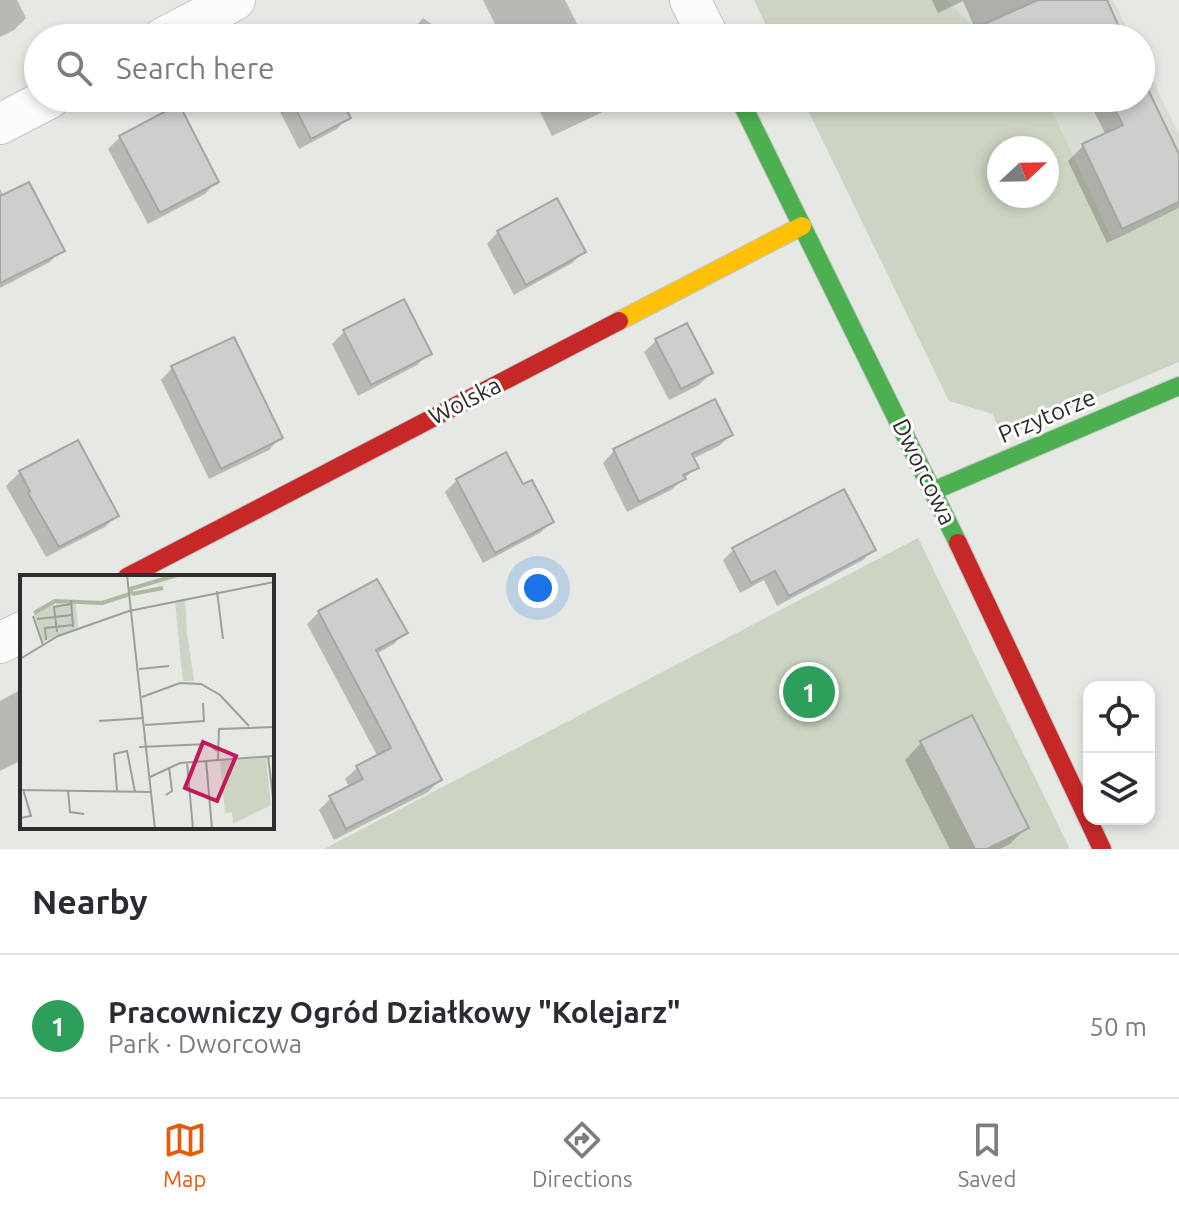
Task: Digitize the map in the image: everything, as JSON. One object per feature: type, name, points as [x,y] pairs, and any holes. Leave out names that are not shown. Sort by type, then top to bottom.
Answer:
[{"type":"street","points":[[190,24],[235,0]]},
{"type":"street","points":[[690,0],[702,24]]},
{"type":"street","points":[[0,124],[24,112]]},
{"type":"street","name":"Dworcowa","points":[[746,112],[933,491],[1102,849]]},
{"type":"street","name":"Wolska","points":[[131,575],[802,226]]},
{"type":"street","name":"Przytorze","points":[[933,491],[1179,386]]},
{"type":"street","points":[[0,643],[20,633]]},
{"type":"shaded area","points":[[946,0],[1113,0],[1125,24],[971,24]]},
{"type":"shaded area","points":[[1155,85],[1179,134],[1179,209],[1112,240],[1053,112],[1155,112]]},
{"type":"green space","points":[[754,0],[946,0],[971,24],[765,24]]},
{"type":"green space","points":[[809,112],[1053,112],[1112,239],[1179,209],[1179,362],[1002,437],[993,414],[949,401]]},
{"type":"green space","points":[[918,538],[1070,849],[324,849]]},
{"type":"building","points":[[1038,0],[1107,0],[1118,24],[984,24]]},
{"type":"building","points":[[1155,104],[1179,154],[1179,202],[1122,229],[1082,144],[1123,125],[1116,112],[1155,112]]},
{"type":"building","points":[[164,112],[183,112],[219,182],[160,213],[119,136]]},
{"type":"building","points":[[297,112],[348,112],[351,118],[311,139]]},
{"type":"building","points":[[29,182],[65,251],[0,283],[0,196]]},
{"type":"building","points":[[557,198],[586,252],[526,285],[497,231]]},
{"type":"building","points":[[404,299],[432,354],[371,385],[343,330]]},
{"type":"building","points":[[687,323],[713,373],[681,389],[655,339]]},
{"type":"building","points":[[234,337],[283,438],[221,469],[171,366]]},
{"type":"building","points":[[715,399],[733,435],[692,454],[699,468],[683,475],[686,479],[639,502],[613,449]]},
{"type":"building","points":[[78,440],[119,516],[59,547],[19,471]]},
{"type":"building","points":[[506,452],[523,484],[532,480],[554,522],[495,553],[456,479]]},
{"type":"building","points":[[844,489],[876,550],[789,596],[775,571],[751,583],[732,548]]},
{"type":"building","points":[[377,579],[408,633],[376,650],[442,780],[346,829],[329,796],[363,779],[356,766],[391,748],[318,611]]},
{"type":"building","points":[[972,715],[1029,828],[987,849],[975,849],[920,741]]},
{"type":"traffic: fast","points":[[746,112],[958,543]]},
{"type":"traffic: fast","points":[[933,491],[1179,386]]},
{"type":"traffic: slow","points":[[619,321],[802,226]]},
{"type":"traffic: jam","points":[[131,575],[619,321]]},
{"type":"traffic: jam","points":[[958,543],[1102,849]]},
{"type":"place","name":"Pracowniczy Ogród Działkowy \"Kolejarz\"","points":[[809,692]]}]
